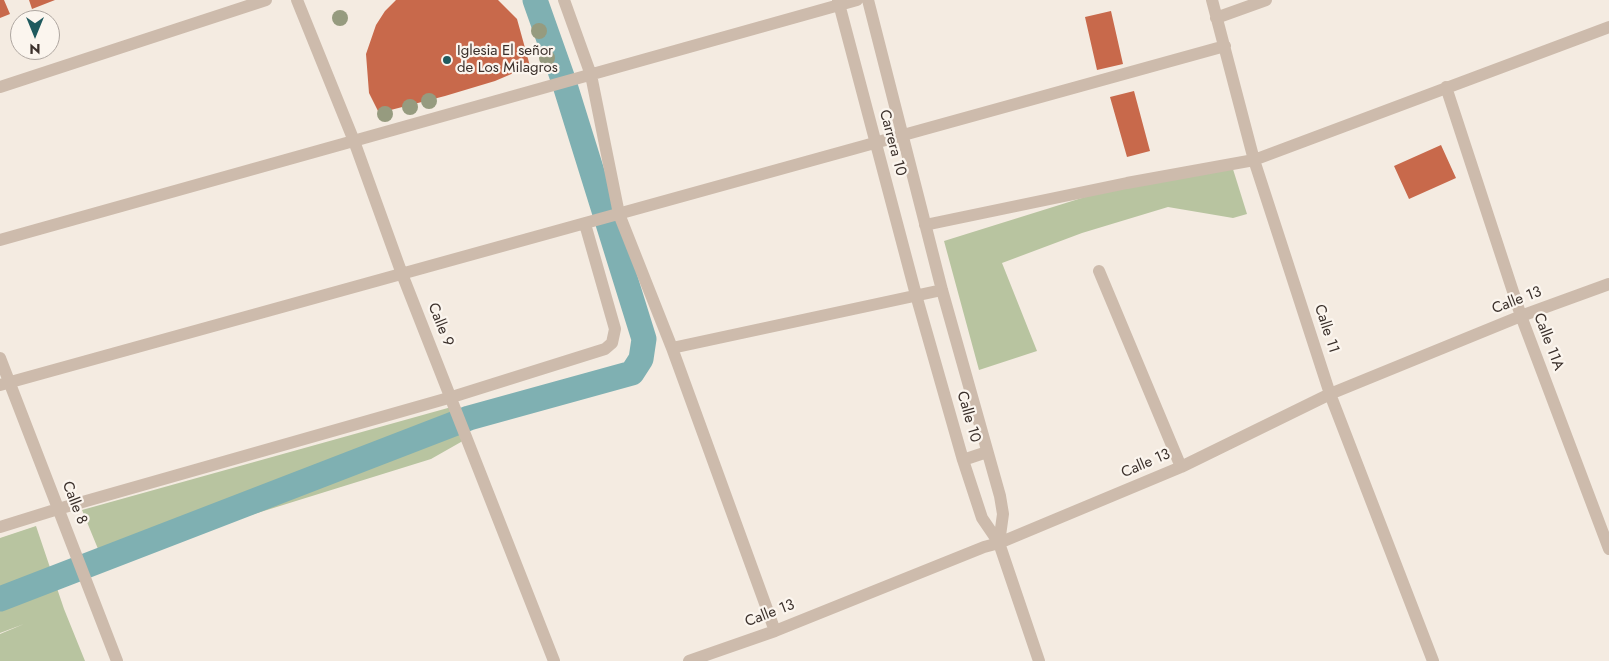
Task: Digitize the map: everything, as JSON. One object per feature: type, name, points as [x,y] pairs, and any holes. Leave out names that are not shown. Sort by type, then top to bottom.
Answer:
[{"type":"street","points":[[0,87],[266,0]]},
{"type":"street","name":"Calle 9","points":[[297,0],[354,141],[402,274],[554,661]]},
{"type":"street","points":[[564,0],[591,75],[619,214],[672,348],[775,631]]},
{"type":"street","points":[[0,240],[591,75],[838,3],[856,0]]},
{"type":"street","name":"Carrera 10","points":[[868,0],[942,290]]},
{"type":"street","name":"Calle 11","points":[[1212,0],[1254,160],[1330,394],[1433,661]]},
{"type":"street","points":[[1216,18],[1266,0]]},
{"type":"street","name":"Carrera 10","points":[[838,3],[916,295]]},
{"type":"street","points":[[925,225],[1127,183],[1254,160],[1609,27]]},
{"type":"street","points":[[5,384],[1225,46]]},
{"type":"street","name":"Calle 11A","points":[[1446,87],[1521,316],[1609,549]]},
{"type":"street","points":[[0,527],[58,508],[453,400],[605,348],[612,343],[615,329],[584,224]]},
{"type":"street","points":[[1099,271],[1181,467]]},
{"type":"street","name":"Calle 13","points":[[689,661],[775,631],[999,543],[1181,467],[1330,394],[1521,316],[1609,284]]},
{"type":"street","points":[[672,348],[942,290]]},
{"type":"street","name":"Calle 10","points":[[942,290],[1000,496],[1003,514],[999,543]]},
{"type":"street","name":"Calle 10","points":[[916,295],[963,460],[982,518],[999,543],[1039,661]]},
{"type":"street","name":"Calle 8","points":[[0,358],[5,384],[58,508],[117,661]]},
{"type":"street","points":[[963,460],[987,452]]},
{"type":"green space","points":[[1232,166],[1247,214],[1233,218],[1168,207],[1082,233],[1002,263],[1037,351],[979,370],[944,241],[1101,192]]},
{"type":"green space","points":[[455,406],[453,428],[468,438],[431,459],[103,561],[82,510]]},
{"type":"green space","points":[[36,526],[64,609],[85,661],[0,661],[0,634],[24,624],[0,633],[0,538]]},
{"type":"building","points":[[0,0],[4,0],[10,14],[0,18]]},
{"type":"building","points":[[29,0],[55,0],[32,9]]},
{"type":"building","name":"Iglesia El señor de Los Milagros","points":[[396,0],[498,0],[517,19],[530,66],[495,81],[379,113],[369,93],[366,54],[376,25],[385,11]]},
{"type":"building","points":[[1111,11],[1123,64],[1097,70],[1085,17]]},
{"type":"building","points":[[1134,91],[1150,151],[1127,157],[1110,97]]},
{"type":"building","points":[[1441,145],[1456,178],[1409,199],[1394,166]]},
{"type":"waterway","points":[[0,599],[469,418],[632,373],[641,359],[644,339],[564,82],[535,0]]},
{"type":"place","name":"Iglesia El señor de Los Milagros","points":[[447,60]]}]
